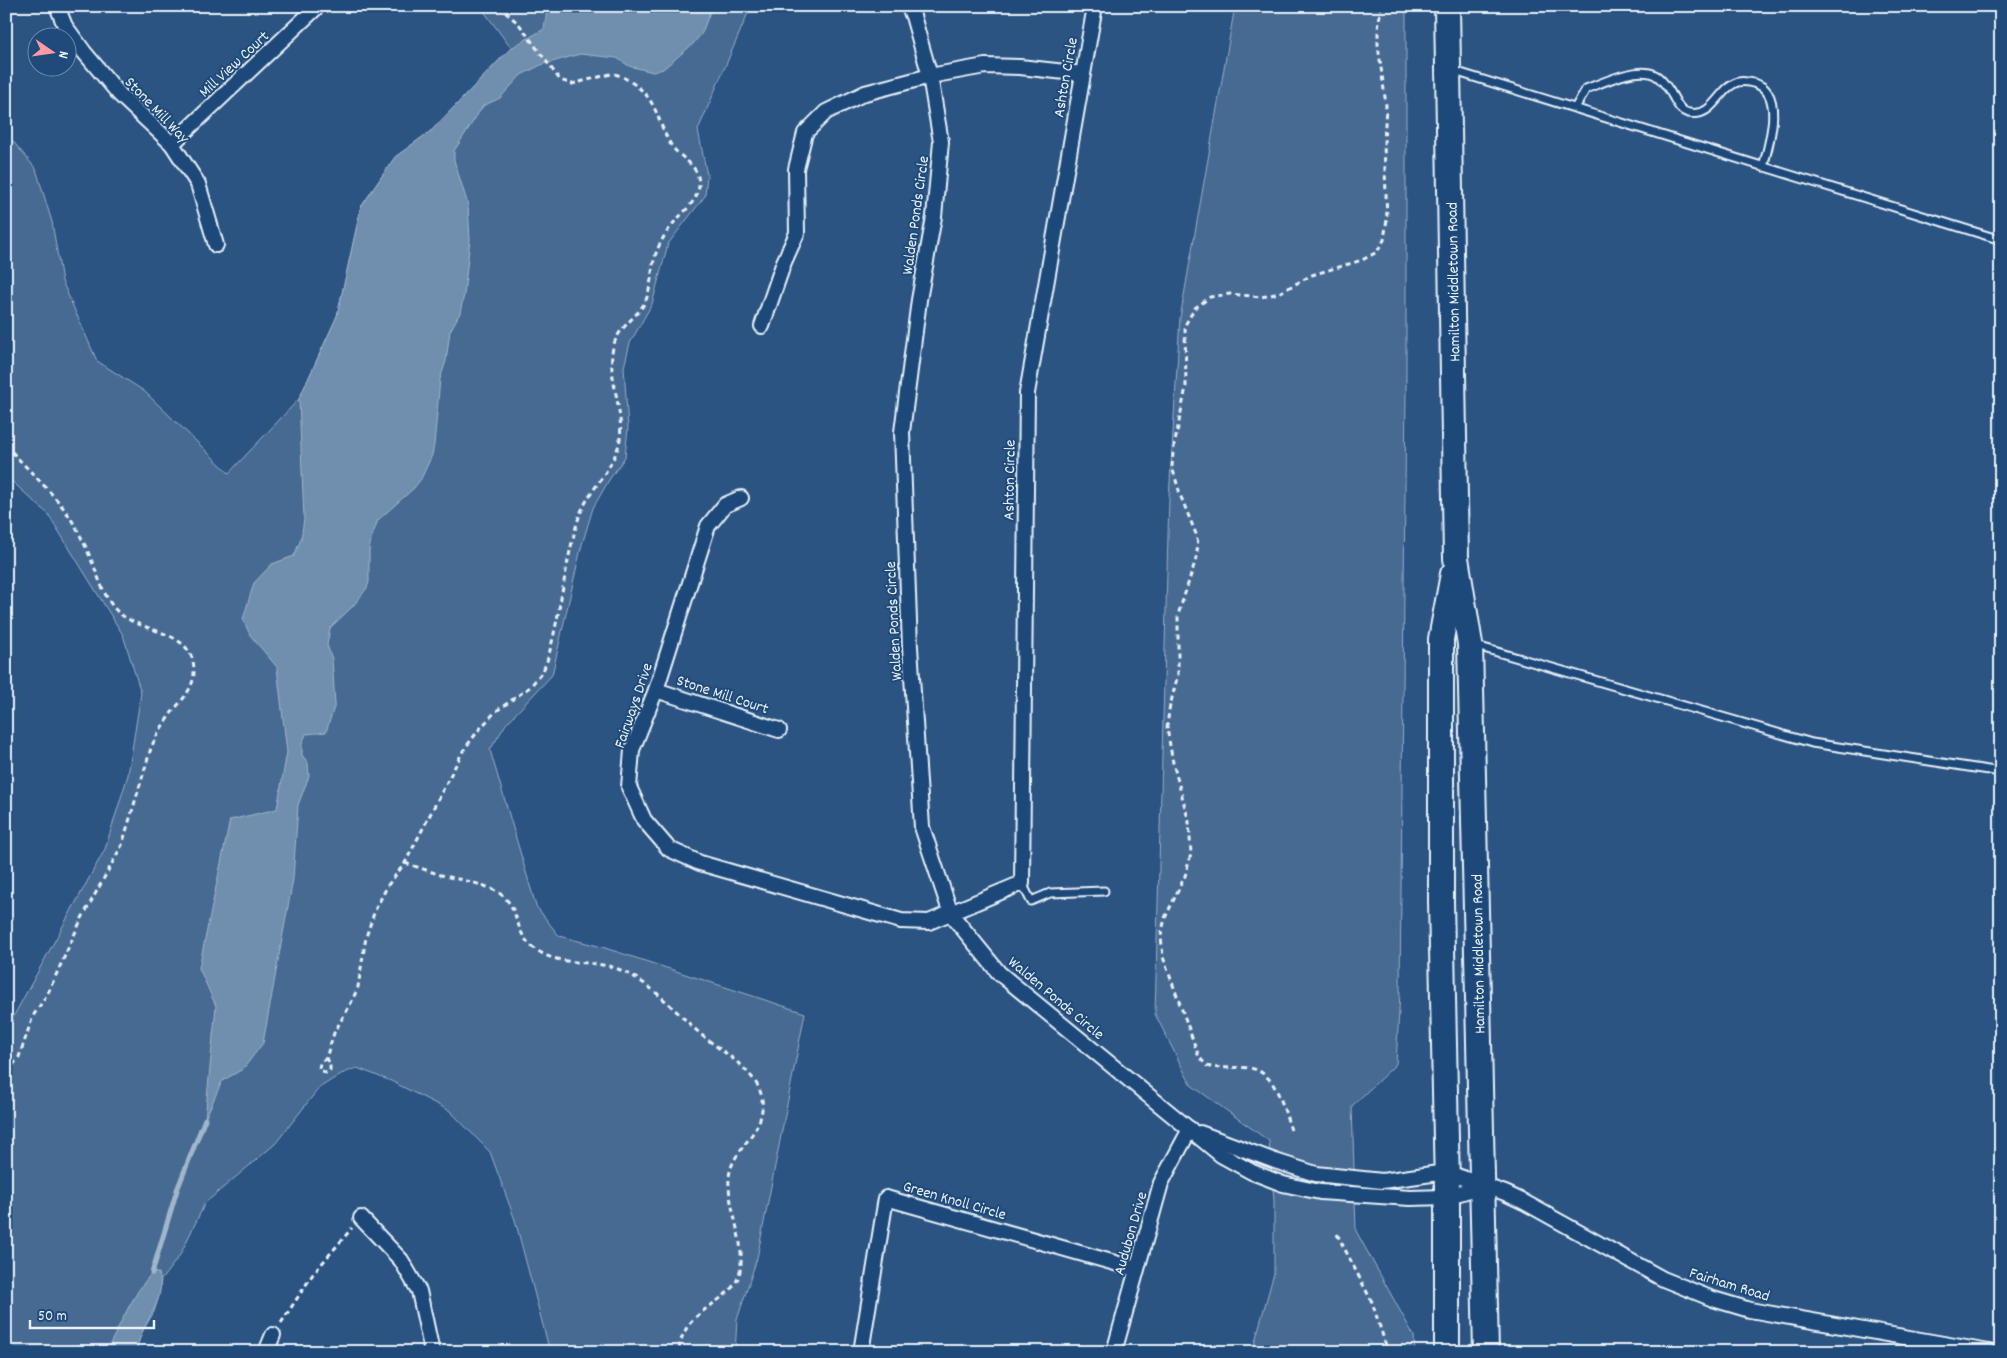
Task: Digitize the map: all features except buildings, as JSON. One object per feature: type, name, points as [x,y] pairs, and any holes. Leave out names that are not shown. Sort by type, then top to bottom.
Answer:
[{"type":"highway","name":"Hamilton Middletown Road","points":[[1448,6],[1456,558],[1470,644],[1486,1352]]},
{"type":"highway","name":"Hamilton Middletown Road","points":[[1447,1352],[1441,901],[1441,640],[1456,558]]},
{"type":"street","name":"Stone Mill Way","points":[[57,6],[65,26],[84,52],[120,95],[172,144],[198,184],[216,245]]},
{"type":"street","name":"Mill View Court","points":[[172,144],[318,6]]},
{"type":"street","name":"Walden Ponds Circle","points":[[908,6],[913,16],[930,76],[941,142],[934,217],[919,300],[902,432],[910,647],[922,827],[951,914],[999,974],[1221,1155],[1252,1172],[1283,1184],[1320,1192],[1379,1196],[1446,1197],[1482,1186]]},
{"type":"street","name":"Ashton Circle","points":[[1022,883],[1027,393],[1095,6]]},
{"type":"street","points":[[762,326],[784,262],[797,233],[796,169],[805,133],[826,112],[864,93],[930,76],[984,66],[1020,67],[1082,74]]},
{"type":"street","name":"Fairways Drive","points":[[741,498],[724,505],[708,526],[656,690],[632,750],[629,787],[644,820],[669,849],[700,863],[901,921],[929,922],[951,914]]},
{"type":"street","name":"Stone Mill Court","points":[[656,690],[779,730]]},
{"type":"street","points":[[951,914],[1022,883]]},
{"type":"street","name":"Walden Ponds Circle","points":[[1190,1129],[1275,1161],[1316,1174],[1382,1181],[1446,1172],[1482,1186]]},
{"type":"street","name":"Audubon Drive","points":[[1114,1352],[1161,1183],[1190,1129]]},
{"type":"street","name":"Fairham Road","points":[[1482,1186],[1505,1193],[1524,1202],[1663,1279],[1713,1299],[1750,1310],[1989,1352]]},
{"type":"street","name":"Green Knoll Circle","points":[[861,1352],[886,1198],[1136,1269]]},
{"type":"street","points":[[361,1218],[401,1260],[419,1291],[432,1352]]},
{"type":"street","points":[[266,1352],[274,1335]]},
{"type":"lane","points":[[1449,70],[2001,240]]},
{"type":"lane","points":[[1574,108],[1586,89],[1643,71],[1657,75],[1671,92],[1679,108],[1688,113],[1699,114],[1709,110],[1722,94],[1738,82],[1761,84],[1770,93],[1773,110],[1770,140],[1763,167]]},
{"type":"lane","points":[[1470,644],[1812,743],[2001,772]]},
{"type":"lane","points":[[1022,883],[1031,901],[1050,893],[1104,891]]},
{"type":"path","points":[[326,1058],[330,1063],[330,1070],[324,1073],[318,1066],[326,1058],[334,1033],[358,987],[366,937],[375,910],[388,885],[405,863],[463,751],[478,730],[495,712],[530,687],[543,671],[552,646],[572,544],[580,514],[615,455],[619,443],[620,415],[613,369],[615,340],[644,302],[660,243],[670,227],[694,200],[699,184],[697,173],[692,163],[672,146],[651,100],[638,86],[623,77],[611,74],[572,84],[560,80],[525,32],[510,15],[498,6]]},
{"type":"path","points":[[1291,1130],[1274,1085],[1263,1072],[1250,1068],[1207,1066],[1199,1057],[1163,957],[1161,946],[1162,928],[1165,918],[1185,876],[1191,854],[1190,822],[1173,763],[1167,728],[1168,710],[1178,674],[1178,615],[1196,559],[1198,544],[1174,475],[1172,460],[1186,387],[1185,325],[1195,308],[1210,298],[1230,294],[1261,297],[1279,292],[1312,275],[1362,260],[1377,252],[1384,240],[1387,219],[1384,144],[1386,114],[1378,45],[1381,6]]},
{"type":"path","points":[[6,445],[67,513],[89,554],[110,603],[117,612],[130,621],[168,635],[189,650],[194,667],[194,682],[157,733],[118,852],[81,920],[58,973],[33,1016],[20,1057],[6,1074]]},
{"type":"path","points":[[405,863],[490,889],[505,898],[522,936],[526,942],[538,951],[556,960],[618,969],[632,977],[654,991],[704,1037],[744,1068],[759,1088],[762,1098],[762,1113],[759,1125],[734,1160],[729,1179],[741,1256],[741,1269],[737,1282],[730,1290],[710,1304],[693,1320],[681,1341],[679,1352]]},
{"type":"path","points":[[274,1335],[313,1274],[361,1218]]},
{"type":"path","points":[[1337,1234],[1372,1302],[1388,1352]]},
{"type":"shaded area","points":[[480,6],[751,6],[698,130],[707,175],[705,196],[668,244],[652,304],[630,343],[624,367],[628,428],[625,457],[593,508],[581,548],[552,675],[506,724],[490,750],[536,906],[559,936],[602,947],[805,1013],[757,1258],[737,1320],[735,1352],[550,1352],[515,1220],[490,1152],[450,1111],[391,1081],[357,1068],[341,1074],[319,1088],[275,1144],[205,1203],[180,1255],[161,1280],[154,1312],[142,1332],[135,1352],[6,1352],[6,1030],[105,849],[128,775],[141,693],[123,635],[48,514],[6,476],[6,133],[36,169],[52,222],[62,281],[97,361],[144,391],[229,473],[299,399],[337,316],[361,207],[395,157],[432,130],[511,48]]},
{"type":"shaded area","points":[[548,6],[712,6],[702,33],[693,44],[663,69],[653,72],[629,66],[617,58],[580,54],[541,65],[521,75],[500,98],[483,106],[454,151],[454,160],[468,205],[470,239],[464,295],[460,313],[450,331],[446,361],[440,379],[432,455],[421,479],[414,488],[378,520],[369,551],[369,582],[367,588],[353,606],[330,628],[327,645],[332,659],[335,704],[326,732],[306,734],[302,744],[302,755],[308,763],[309,776],[298,805],[293,879],[263,1043],[243,1069],[222,1081],[205,1119],[216,1006],[199,968],[230,820],[277,809],[287,752],[277,667],[250,635],[243,619],[254,583],[272,564],[294,556],[301,539],[304,519],[299,399],[337,316],[361,207],[395,157],[432,130],[511,48],[544,29]]},
{"type":"shaded area","points":[[1235,6],[1406,6],[1406,391],[1400,992],[1396,1064],[1352,1106],[1356,1231],[1414,1336],[1415,1352],[1252,1352],[1274,1273],[1274,1200],[1269,1141],[1191,1085],[1155,1014],[1169,498],[1180,318]]},
{"type":"shaded area","points":[[152,1273],[159,1273],[159,1297],[135,1352],[94,1352],[109,1346],[133,1299]]},
{"type":"waterway","points":[[152,1273],[177,1190],[205,1119]]}]
